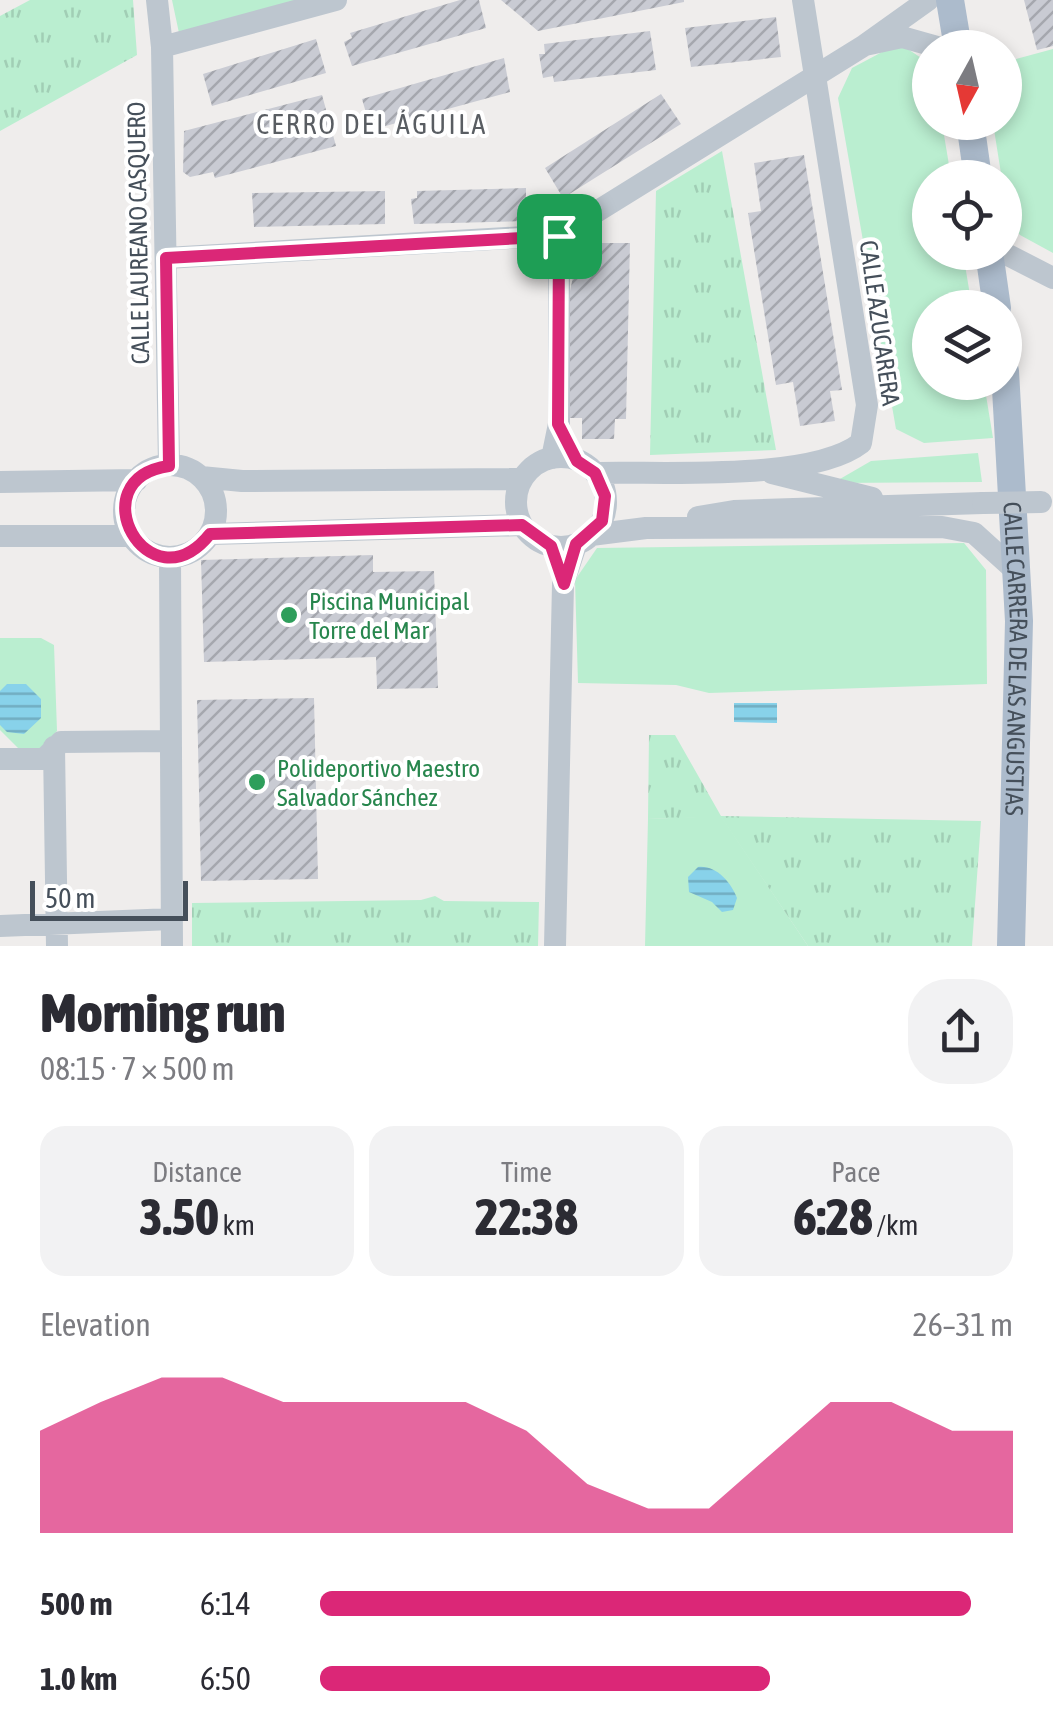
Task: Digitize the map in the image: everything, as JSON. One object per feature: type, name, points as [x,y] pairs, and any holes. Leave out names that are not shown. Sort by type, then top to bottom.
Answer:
[{"type":"main road","points":[[950,0],[955,30]]},
{"type":"main road","name":"CALLE CARRERA DE LAS ANGUSTIAS","points":[[1006,400],[1019,621],[1012,946]]},
{"type":"street","name":"CALLE LAUREANO CASQUERO","points":[[157,0],[162,47],[169,466]]},
{"type":"street","points":[[162,47],[336,0]]},
{"type":"street","name":"CALLE AZUCARERA","points":[[586,467],[756,470],[839,459],[861,443],[867,405],[803,0]]},
{"type":"street","points":[[166,258],[559,236],[865,45],[928,0]]},
{"type":"street","points":[[865,45],[902,37],[912,40]]},
{"type":"street","points":[[0,482],[137,480],[169,466],[201,477],[242,481],[522,479],[552,458],[558,424],[559,236]]},
{"type":"street","points":[[1022,262],[1053,278]]},
{"type":"street","points":[[558,424],[586,467],[606,509],[584,540],[564,584]]},
{"type":"street","points":[[552,458],[586,467]]},
{"type":"street","points":[[756,470],[900,504]]},
{"type":"street","points":[[137,480],[126,497],[124,517],[131,536],[152,554],[170,557],[188,554],[210,534],[216,504],[201,477]]},
{"type":"street","points":[[522,479],[516,510],[522,525],[551,546],[564,584],[555,946]]},
{"type":"street","points":[[551,546],[734,511],[1047,502]]},
{"type":"street","points":[[210,534],[522,525]]},
{"type":"street","points":[[646,528],[942,528],[974,533],[990,542],[1015,570]]},
{"type":"street","points":[[0,536],[131,536]]},
{"type":"street","points":[[170,557],[172,946]]},
{"type":"street","points":[[0,759],[44,758],[61,742],[169,741]]},
{"type":"street","points":[[54,747],[57,936]]},
{"type":"street","points":[[0,926],[57,936],[172,920]]},
{"type":"green space","points":[[30,0],[133,0],[137,55],[0,131],[0,16]]},
{"type":"green space","points":[[172,0],[311,0],[179,33]]},
{"type":"green space","points":[[899,43],[912,52],[912,140],[945,140],[948,160],[912,160],[912,270],[966,270],[969,290],[912,290],[912,400],[987,400],[993,438],[924,443],[896,429],[838,98],[852,68]]},
{"type":"green space","points":[[1053,49],[1053,253],[1022,236],[1022,160],[999,160],[996,140],[1022,140],[1022,57]]},
{"type":"green space","points":[[722,151],[776,450],[650,455],[656,191]]},
{"type":"green space","points":[[978,453],[982,482],[833,483],[871,461]]},
{"type":"green space","points":[[964,543],[986,570],[987,684],[709,693],[676,685],[578,683],[575,580],[597,548]]},
{"type":"green space","points":[[0,638],[41,638],[54,645],[57,731],[38,752],[22,752],[0,730]]},
{"type":"green space","points":[[649,735],[675,735],[721,816],[981,821],[972,946],[808,946],[721,817],[648,819]]},
{"type":"green space","points":[[721,816],[808,946],[645,946],[648,819]]},
{"type":"green space","points":[[435,896],[444,901],[539,902],[538,946],[192,946],[192,903],[421,900]]},
{"type":"water","points":[[7,684],[26,684],[41,699],[41,718],[24,734],[7,732],[0,725],[0,691]]},
{"type":"water","points":[[734,703],[777,703],[777,723],[734,722]]},
{"type":"water","points":[[698,867],[711,869],[727,881],[737,898],[733,910],[722,912],[712,902],[689,892],[688,877]]},
{"type":"building","points":[[460,0],[479,0],[486,28],[352,66],[344,42],[352,38],[350,33]]},
{"type":"building","points":[[501,0],[684,0],[684,2],[538,31]]},
{"type":"building","points":[[1024,0],[1053,0],[1053,46],[1037,50]]},
{"type":"building","points":[[776,17],[781,57],[691,67],[685,28]]},
{"type":"building","points":[[650,31],[656,70],[554,82],[553,76],[543,78],[539,54],[545,54],[544,44]]},
{"type":"building","points":[[316,39],[326,73],[212,106],[203,74]]},
{"type":"building","points":[[504,58],[510,92],[371,130],[362,99]]},
{"type":"building","points":[[661,94],[681,124],[563,198],[545,168]]},
{"type":"building","points":[[322,95],[336,146],[215,178],[213,172],[190,177],[183,172],[184,131]]},
{"type":"building","points":[[804,155],[842,390],[830,391],[835,421],[800,426],[793,382],[776,385],[748,213],[761,211],[754,163]]},
{"type":"building","points":[[526,188],[526,221],[414,224],[411,199],[417,198],[417,191]]},
{"type":"building","points":[[385,191],[385,224],[254,227],[252,193]]},
{"type":"building","points":[[580,243],[630,243],[626,419],[615,419],[614,439],[582,439],[582,418],[567,418],[569,296]]},
{"type":"building","name":"Piscina Municipal Torre del Mar","points":[[373,555],[373,572],[434,571],[438,688],[377,689],[376,657],[204,662],[201,560]]},
{"type":"building","name":"Polideportivo Maestro Salvador Sánchez","points":[[314,698],[318,879],[201,881],[197,700]]},
{"type":"place","name":"Piscina Municipal Torre del Mar","points":[[289,615]]},
{"type":"place","name":"Polideportivo Maestro Salvador Sánchez","points":[[257,782]]},
{"type":"district","name":"CERRO DEL ÁGUILA","points":[[372,124]]},
{"type":"route","points":[[559,236],[558,424],[577,461],[595,473],[602,484],[606,509],[591,535],[576,544],[564,584],[551,546],[530,535],[522,525],[210,534],[188,554],[170,557],[152,554],[131,536],[124,517],[126,497],[146,472],[169,466],[166,258],[559,236]]}]
